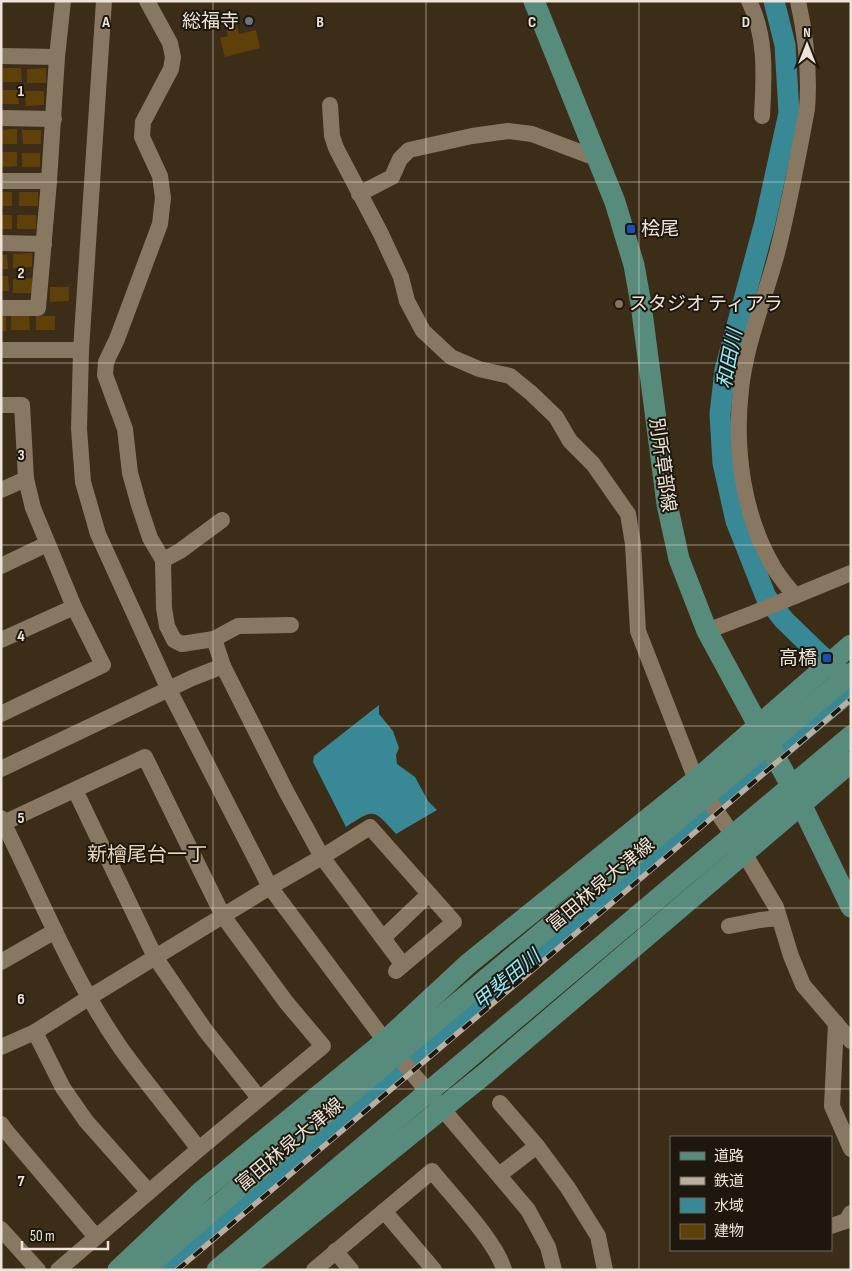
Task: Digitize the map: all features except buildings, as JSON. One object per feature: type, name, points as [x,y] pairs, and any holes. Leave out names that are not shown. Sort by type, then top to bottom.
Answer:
[{"type":"main road","name":"別所草部線","points":[[534,1],[615,202],[634,265],[671,526],[686,579],[707,631],[801,804],[851,907]]},
{"type":"main road","points":[[118,1270],[203,1190],[388,1044],[468,964],[705,791],[758,726],[848,648]]},
{"type":"main road","name":"富田林泉大津線","points":[[143,1270],[705,791],[851,673]]},
{"type":"main road","points":[[243,1270],[440,1106],[851,736]]},
{"type":"main road","points":[[217,1270],[737,839],[801,804],[851,762]]},
{"type":"street","points":[[1,308],[38,308],[63,1]]},
{"type":"street","points":[[104,1],[82,350],[79,429],[83,482],[98,534],[169,690],[270,887],[388,1044],[528,1210],[548,1247],[554,1270]]},
{"type":"street","points":[[147,1],[170,43],[173,57],[171,69],[143,122],[142,137],[160,176],[163,198],[160,224],[117,339],[106,362],[105,375],[125,429],[130,473],[139,505],[150,538],[163,560],[164,608],[167,626],[174,640],[182,644],[214,640],[238,626],[291,625]]},
{"type":"street","points":[[749,1],[756,14],[762,45],[764,68],[762,116]]},
{"type":"street","points":[[793,596],[762,545],[750,509],[742,475],[740,435],[741,388],[777,252],[807,109],[808,65],[798,1]]},
{"type":"street","points":[[1,56],[57,57]]},
{"type":"street","points":[[330,105],[332,136],[336,148],[381,234],[401,277],[407,301],[424,330],[452,357],[479,369],[510,376],[531,393],[556,417],[570,440],[593,464],[628,514],[633,544],[638,631],[705,791],[737,839],[776,907],[791,956],[803,984],[851,1041]]},
{"type":"street","points":[[1,118],[54,119]]},
{"type":"street","points":[[359,194],[392,178],[400,159],[409,150],[472,136],[508,131],[532,134],[596,158]]},
{"type":"street","points":[[1,180],[49,181]]},
{"type":"street","points":[[1,243],[44,244]]},
{"type":"street","points":[[1,350],[82,350]]},
{"type":"street","points":[[1,405],[22,405],[26,479],[33,508],[74,607],[103,665],[1,714]]},
{"type":"street","points":[[1,490],[26,479]]},
{"type":"street","points":[[163,560],[180,551],[222,520]]},
{"type":"street","points":[[1,566],[47,544]]},
{"type":"street","points":[[707,631],[851,573]]},
{"type":"street","points":[[1,640],[74,607]]},
{"type":"street","points":[[1,1047],[35,1032],[155,957],[322,857],[370,827],[454,922],[399,968],[383,938],[322,857],[287,793],[223,666],[214,640]]},
{"type":"street","points":[[1,769],[223,666]]},
{"type":"street","points":[[58,1270],[259,1098],[323,1046],[286,1002],[223,916],[145,757],[2,822],[55,931],[90,997],[120,1046],[199,1149]]},
{"type":"street","points":[[75,790],[155,957],[205,1030],[259,1098]]},
{"type":"street","points":[[383,938],[429,894]]},
{"type":"street","points":[[729,926],[779,918]]},
{"type":"street","points":[[1,962],[55,931]]},
{"type":"street","points":[[836,1023],[832,1106],[851,1149]]},
{"type":"street","points":[[35,1032],[63,1088],[86,1121],[149,1192]]},
{"type":"street","points":[[500,1103],[568,1188],[598,1236],[605,1270]]},
{"type":"street","points":[[1,1124],[96,1237]]},
{"type":"street","points":[[499,1175],[536,1146]]},
{"type":"street","points":[[314,1270],[432,1171],[489,1241],[502,1261],[504,1270]]},
{"type":"street","points":[[384,1210],[434,1270]]},
{"type":"street","points":[[832,1226],[846,1221],[851,1213]]},
{"type":"street","points":[[1,1229],[38,1270]]},
{"type":"street","points":[[335,1252],[351,1270]]},
{"type":"water","points":[[379,705],[379,714],[393,731],[399,748],[396,755],[397,764],[415,777],[428,801],[437,810],[396,834],[383,820],[373,814],[368,814],[346,827],[313,762],[314,756]]},
{"type":"waterway","name":"和田川","points":[[774,1],[785,45],[789,113],[765,222],[725,370],[720,414],[723,463],[736,521],[766,597],[784,620],[843,675]]},
{"type":"waterway","name":"甲斐田川","points":[[162,1270],[851,690]]},
{"type":"railway","points":[[177,1270],[851,699]]},
{"type":"place","name":"総福寺","points":[[249,21]]},
{"type":"place","name":"桧尾","points":[[631,229]]},
{"type":"place","name":"スタジオ ティアラ","points":[[619,304]]},
{"type":"place","name":"高橋","points":[[827,658]]},
{"type":"district","name":"新檜尾台一丁","points":[[147,855]]}]
